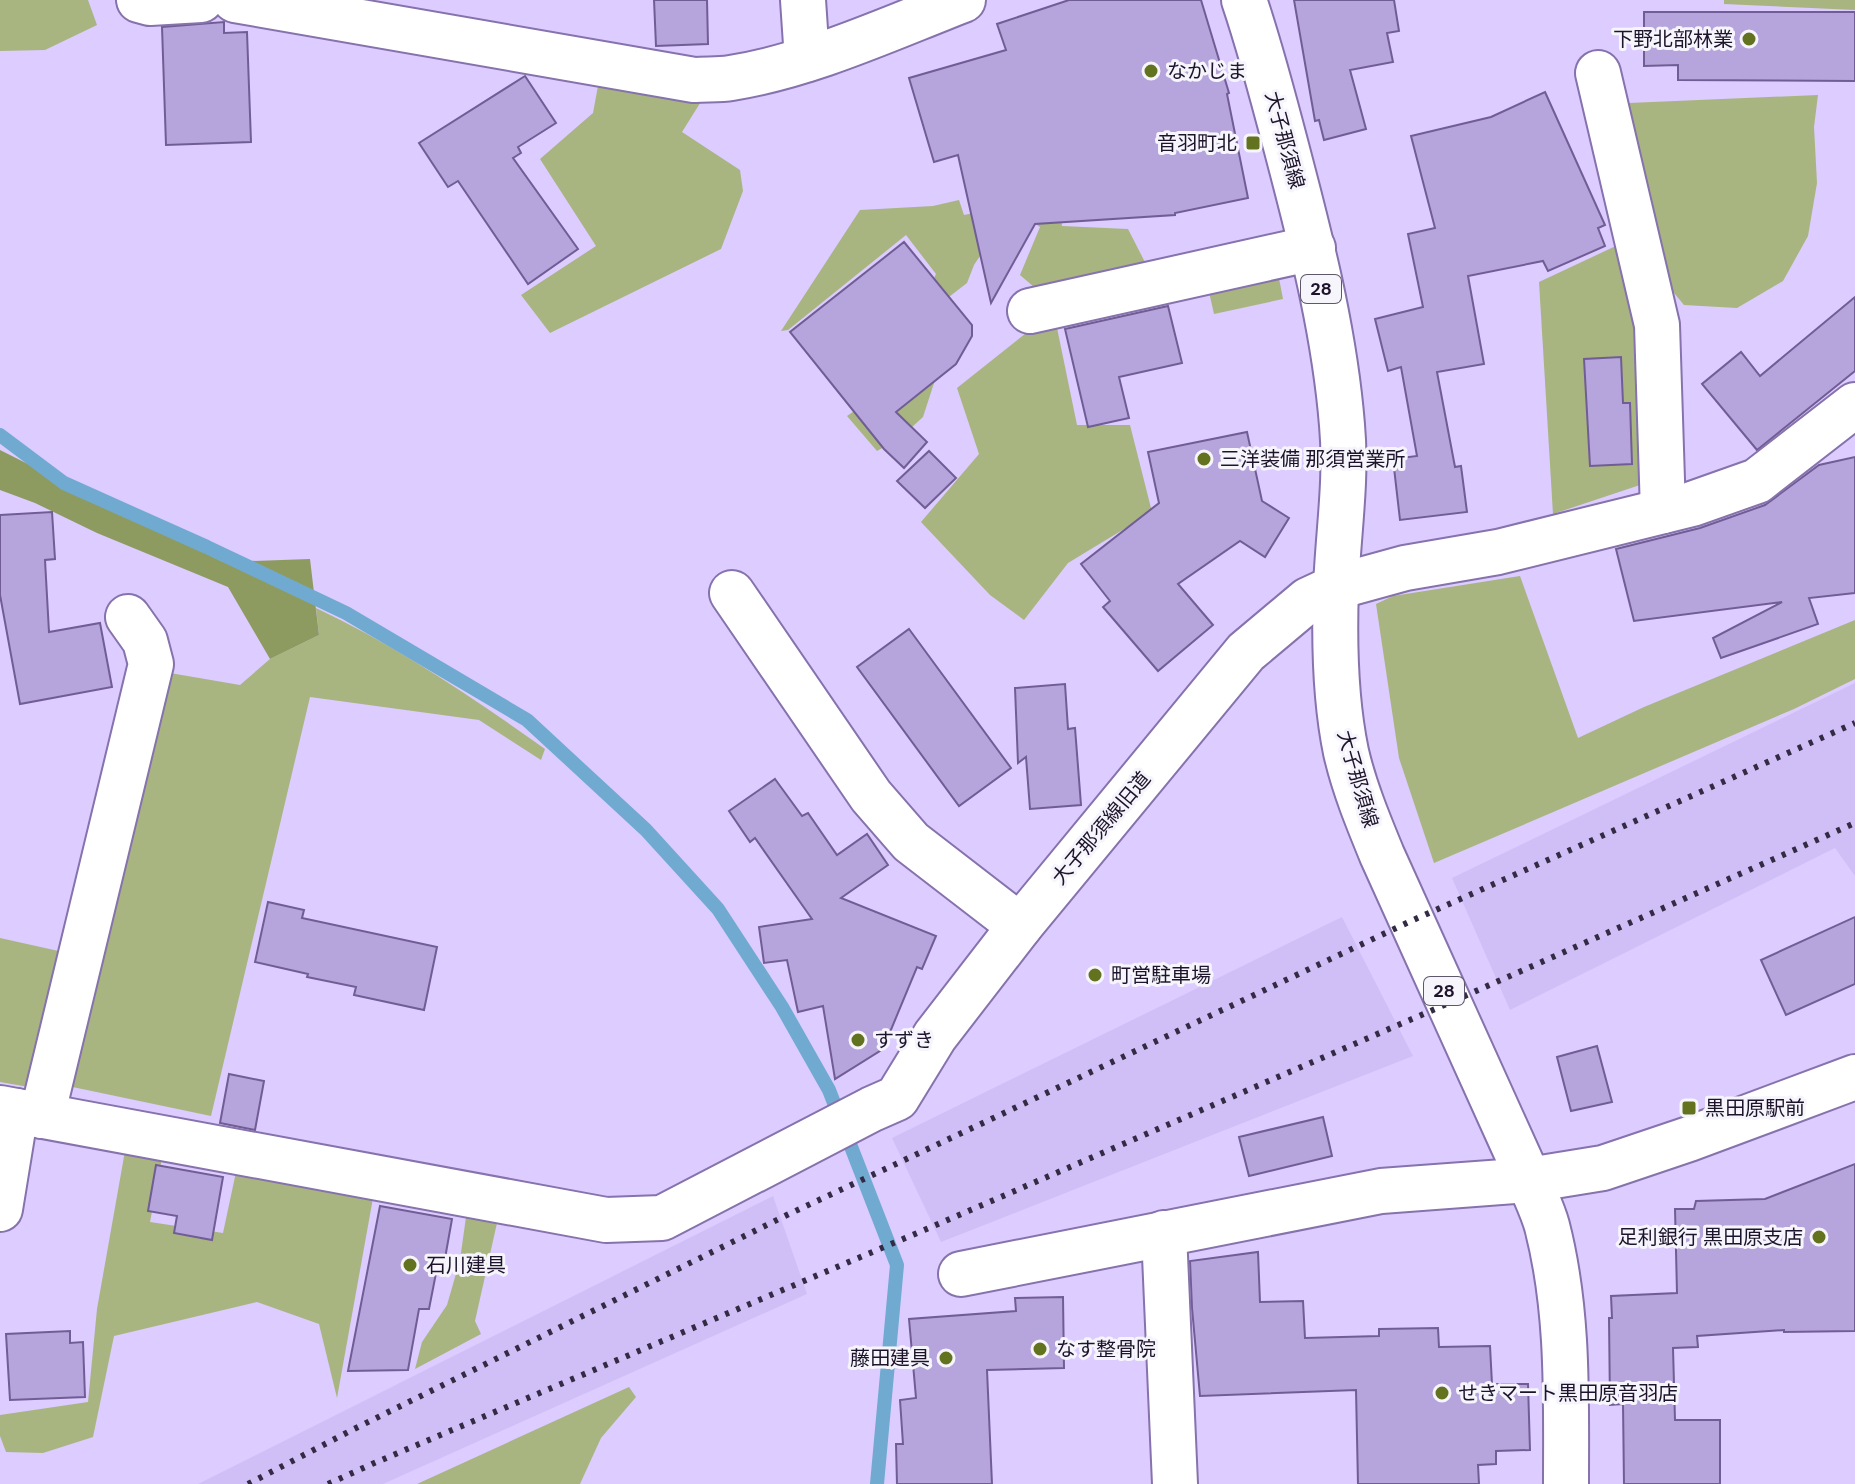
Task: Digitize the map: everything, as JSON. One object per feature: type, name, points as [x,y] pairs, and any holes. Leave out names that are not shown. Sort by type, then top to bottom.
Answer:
[{"type":"street","points":[[139,0],[150,3],[201,0]]},
{"type":"street","points":[[235,0],[694,80],[729,78],[807,59],[963,0]]},
{"type":"street","points":[[803,0],[807,59]]},
{"type":"street","name":"大子那須線","points":[[1244,0],[1261,48],[1313,248],[1331,339],[1344,472],[1336,587],[1336,642],[1346,751],[1360,802],[1547,1226],[1562,1307],[1566,1364],[1566,1484]]},
{"type":"street","points":[[1598,73],[1657,325],[1663,511]]},
{"type":"street","points":[[1030,311],[1313,248]]},
{"type":"street","name":"大子那須線旧道","points":[[20,1112],[606,1220],[662,1218],[884,1104],[1020,926],[1246,652],[1308,600],[1336,587],[1405,568],[1498,552],[1692,504],[1757,481],[1855,405]]},
{"type":"street","points":[[732,593],[871,796],[911,842],[1020,926]]},
{"type":"street","points":[[0,1209],[20,1112],[151,664],[145,641],[128,617]]},
{"type":"street","points":[[961,1274],[1381,1191],[1529,1180],[1603,1168],[1855,1077]]},
{"type":"street","points":[[1164,1233],[1175,1484]]},
{"type":"shaded area","points":[[1855,683],[1855,876],[1835,848],[1510,1010],[1452,878]]},
{"type":"shaded area","points":[[1342,917],[1413,1056],[941,1242],[892,1138]]},
{"type":"shaded area","points":[[773,1196],[807,1294],[383,1484],[198,1484]]},
{"type":"green space","points":[[0,0],[88,0],[97,25],[45,50],[0,51]]},
{"type":"green space","points":[[1724,0],[1855,0],[1855,10],[1724,4]]},
{"type":"green space","points":[[600,75],[707,92],[682,132],[740,170],[743,191],[721,249],[550,333],[521,295],[596,246],[540,159],[593,113]]},
{"type":"green space","points":[[1818,95],[1814,127],[1817,183],[1808,236],[1783,281],[1737,308],[1684,305],[1665,282],[1629,103]]},
{"type":"green space","points":[[1056,156],[1062,226],[1128,229],[1149,270],[1041,293],[1020,275],[1040,227],[1012,208],[974,265],[967,283],[945,300],[929,288],[936,274],[906,235],[788,330],[781,331],[860,210],[933,206],[959,200],[964,215],[1003,207]]},
{"type":"green space","points":[[1620,244],[1644,326],[1652,473],[1640,485],[1553,514],[1539,282]]},
{"type":"green space","points":[[1277,268],[1283,299],[1214,314],[1207,283]]},
{"type":"green space","points":[[1056,323],[1077,425],[1130,425],[1152,512],[1068,563],[1024,620],[990,595],[921,522],[979,454],[957,388],[1035,326]]},
{"type":"green space","points":[[935,380],[923,417],[900,438],[877,451],[847,416],[897,381]]},
{"type":"green space","points":[[0,450],[223,562],[310,559],[319,635],[270,659],[228,587],[0,490]]},
{"type":"green space","points":[[1520,576],[1578,738],[1644,707],[1855,620],[1855,679],[1794,709],[1434,863],[1399,758],[1376,604],[1393,596]]},
{"type":"green space","points":[[316,608],[434,673],[490,710],[545,749],[541,760],[479,720],[310,697],[211,1116],[63,1085],[170,673],[240,685],[270,659],[319,635]]},
{"type":"green space","points":[[0,938],[63,952],[29,1087],[0,1082]]},
{"type":"green space","points":[[125,1151],[162,1158],[150,1222],[223,1233],[236,1172],[373,1198],[337,1398],[319,1324],[257,1302],[114,1336],[93,1437],[43,1453],[6,1452],[0,1436],[0,1415],[88,1402],[97,1309]]},
{"type":"green space","points":[[466,1217],[497,1223],[475,1321],[481,1334],[415,1369],[422,1342],[447,1305],[460,1260]]},
{"type":"green space","points":[[629,1387],[636,1397],[601,1438],[580,1484],[417,1484]]},
{"type":"building","points":[[654,0],[707,0],[708,44],[656,46]]},
{"type":"building","points":[[1069,0],[1201,0],[1229,93],[1248,198],[1175,215],[1035,224],[991,303],[958,155],[934,162],[909,78],[1006,50],[997,24]]},
{"type":"building","points":[[1294,0],[1394,0],[1399,31],[1387,33],[1393,62],[1350,70],[1366,129],[1324,140],[1319,120],[1315,121]]},
{"type":"building","name":"下野北部林業","points":[[1644,12],[1855,12],[1855,81],[1678,80],[1678,65],[1644,66]]},
{"type":"building","points":[[224,22],[224,33],[247,32],[251,142],[166,145],[162,27]]},
{"type":"building","points":[[525,76],[556,123],[518,147],[521,153],[513,158],[578,249],[528,284],[458,181],[448,187],[419,143]]},
{"type":"building","points":[[1545,92],[1605,225],[1598,228],[1605,246],[1548,271],[1543,261],[1468,276],[1484,364],[1437,372],[1455,467],[1461,466],[1467,512],[1400,520],[1393,459],[1417,456],[1401,367],[1388,371],[1375,319],[1423,307],[1408,234],[1435,228],[1411,136],[1491,117]]},
{"type":"building","points":[[904,242],[972,325],[972,336],[956,364],[896,412],[927,442],[904,468],[884,449],[790,332]]},
{"type":"building","points":[[1855,297],[1855,371],[1757,450],[1702,384],[1741,352],[1760,376]]},
{"type":"building","points":[[1168,306],[1182,363],[1119,377],[1129,418],[1088,427],[1065,329]]},
{"type":"building","points":[[1621,357],[1623,403],[1630,403],[1632,464],[1590,466],[1584,359]]},
{"type":"building","points":[[1247,432],[1262,501],[1289,518],[1265,557],[1240,541],[1178,584],[1213,625],[1158,671],[1103,607],[1110,601],[1081,564],[1159,503],[1148,452]]},
{"type":"building","points":[[929,451],[956,478],[925,508],[897,481]]},
{"type":"building","points":[[1855,457],[1855,593],[1809,598],[1818,624],[1721,658],[1713,638],[1782,602],[1634,621],[1616,549],[1700,528],[1765,505],[1819,465]]},
{"type":"building","points":[[52,512],[55,559],[45,560],[49,632],[100,623],[112,687],[20,704],[0,595],[0,515]]},
{"type":"building","points":[[909,629],[1011,768],[959,806],[857,667]]},
{"type":"building","points":[[1065,684],[1068,729],[1075,728],[1081,805],[1030,809],[1026,757],[1018,763],[1015,688]]},
{"type":"building","points":[[775,779],[802,816],[808,813],[837,855],[867,834],[888,865],[841,898],[936,936],[922,969],[917,967],[883,1049],[835,1079],[823,1006],[798,1012],[787,960],[764,963],[759,927],[812,919],[755,838],[750,842],[729,811]]},
{"type":"building","points":[[268,902],[304,910],[302,918],[437,947],[424,1010],[354,995],[356,987],[255,962]]},
{"type":"building","points":[[1855,917],[1855,984],[1786,1015],[1761,960]]},
{"type":"building","points":[[1597,1046],[1612,1102],[1571,1111],[1557,1057]]},
{"type":"building","points":[[229,1074],[264,1081],[255,1130],[220,1123]]},
{"type":"building","points":[[1323,1117],[1332,1156],[1249,1176],[1239,1137]]},
{"type":"building","points":[[1855,1164],[1855,1331],[1784,1330],[1697,1336],[1698,1347],[1673,1348],[1675,1420],[1720,1420],[1720,1484],[1624,1484],[1623,1404],[1610,1405],[1611,1296],[1677,1293],[1675,1209],[1694,1209],[1696,1201],[1765,1199]]},
{"type":"building","points":[[156,1165],[223,1177],[212,1240],[174,1233],[177,1216],[148,1211]]},
{"type":"building","points":[[380,1206],[452,1219],[444,1264],[438,1263],[429,1309],[419,1309],[408,1370],[348,1371]]},
{"type":"building","name":"せきマート黒田原音羽店","points":[[1258,1252],[1260,1302],[1303,1301],[1305,1338],[1379,1336],[1379,1329],[1438,1328],[1439,1347],[1490,1346],[1492,1384],[1528,1384],[1530,1450],[1496,1451],[1496,1464],[1478,1465],[1479,1484],[1358,1484],[1356,1390],[1200,1396],[1190,1261]]},
{"type":"building","points":[[1063,1297],[1064,1368],[987,1370],[992,1484],[897,1484],[896,1444],[903,1444],[900,1400],[916,1398],[909,1319],[1016,1311],[1015,1298]]},
{"type":"building","points":[[70,1331],[70,1343],[83,1342],[85,1397],[10,1400],[6,1334]]},
{"type":"waterway","points":[[0,435],[64,483],[346,613],[527,720],[646,830],[718,909],[782,1007],[829,1090],[897,1265],[877,1484]]},
{"type":"railway","points":[[248,1484],[789,1214],[1411,921],[1855,723]]},
{"type":"railway","points":[[328,1484],[1449,1003],[1855,823]]},
{"type":"place","name":"下野北部林業","points":[[1749,39]]},
{"type":"place","name":"なかじま","points":[[1151,71]]},
{"type":"place","name":"音羽町北","points":[[1253,143]]},
{"type":"place","name":"三洋装備 那須営業所","points":[[1204,459]]},
{"type":"place","name":"町営駐車場","points":[[1095,975]]},
{"type":"place","name":"すずき","points":[[858,1040]]},
{"type":"place","name":"黒田原駅前","points":[[1689,1108]]},
{"type":"place","name":"足利銀行 黒田原支店","points":[[1819,1237]]},
{"type":"place","name":"石川建具","points":[[410,1265]]},
{"type":"place","name":"なす整骨院","points":[[1040,1349]]},
{"type":"place","name":"藤田建具","points":[[946,1358]]},
{"type":"place","name":"せきマート黒田原音羽店","points":[[1442,1393]]}]
